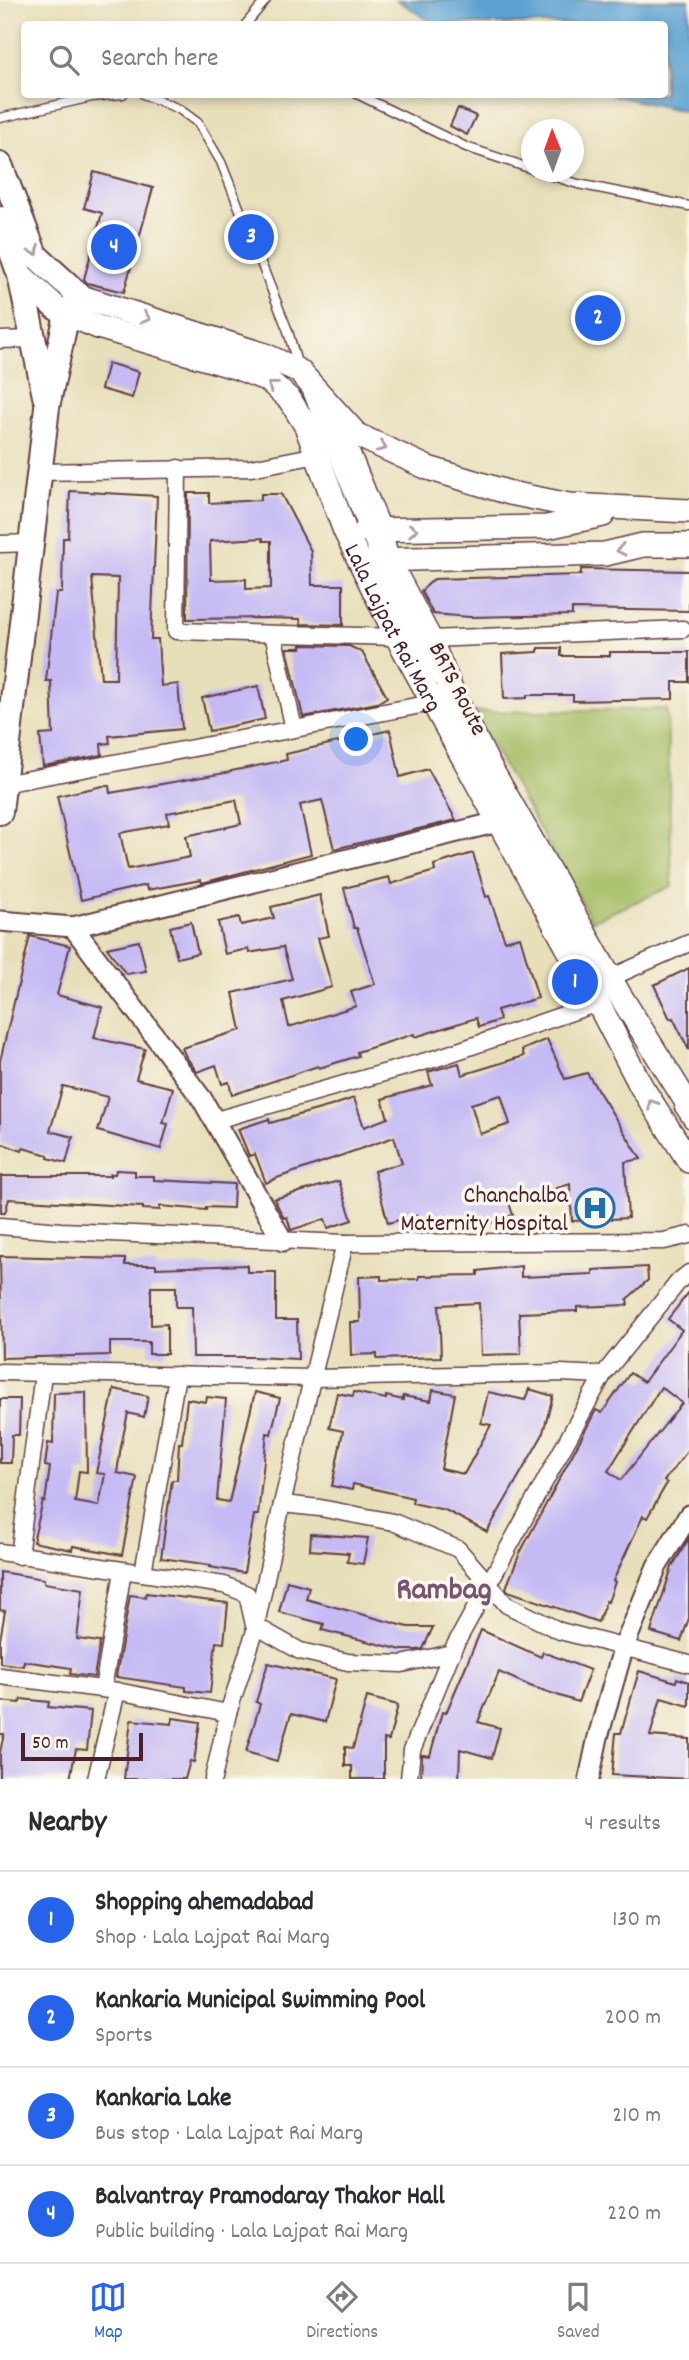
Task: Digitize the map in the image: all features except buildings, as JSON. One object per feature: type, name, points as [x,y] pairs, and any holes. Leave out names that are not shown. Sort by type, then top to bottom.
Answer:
[{"type":"main road","points":[[0,166],[35,255],[74,306],[265,355],[299,371],[356,435],[428,468],[510,493],[569,505],[689,511]]},
{"type":"main road","name":"Lala Lajpat Rai Marg","points":[[0,219],[20,275],[55,307],[74,306],[98,327],[238,368],[268,380],[289,400],[306,426],[317,455],[363,530],[375,559],[430,639],[452,692],[486,760],[610,978],[689,1106]]},
{"type":"main road","points":[[20,275],[47,407]]},
{"type":"main road","points":[[0,812],[8,687],[31,543],[47,407],[74,306]]},
{"type":"main road","name":"Lala Lajpat Rai Marg","points":[[329,407],[363,530],[375,559],[397,637],[434,694],[498,822],[598,1003],[640,1086],[689,1161]]},
{"type":"main road","points":[[363,530],[547,527],[629,510]]},
{"type":"main road","points":[[654,510],[654,545]]},
{"type":"main road","points":[[375,559],[605,554],[643,545],[689,545]]},
{"type":"street","points":[[0,340],[33,339]]},
{"type":"street","points":[[40,472],[251,468],[317,455]]},
{"type":"street","points":[[178,468],[176,631],[397,637]]},
{"type":"street","points":[[0,544],[31,543]]},
{"type":"street","points":[[430,639],[683,629]]},
{"type":"street","points":[[274,634],[294,729]]},
{"type":"street","points":[[3,785],[294,729],[434,694]]},
{"type":"street","points":[[0,921],[73,927],[498,822]]},
{"type":"street","points":[[73,927],[216,1120],[283,1241]]},
{"type":"street","points":[[610,978],[689,943]]},
{"type":"street","points":[[216,1120],[437,1058],[598,1003]]},
{"type":"street","points":[[0,1226],[345,1243],[664,1241],[689,1235]]},
{"type":"street","points":[[254,1625],[345,1243]]},
{"type":"street","points":[[409,1779],[412,1750],[452,1653],[603,1375],[679,1280],[689,1273]]},
{"type":"street","points":[[0,1372],[313,1378],[560,1373],[603,1375]]},
{"type":"street","points":[[19,1556],[43,1374]]},
{"type":"street","points":[[143,1573],[177,1376]]},
{"type":"street","points":[[282,1504],[320,1508],[393,1522],[458,1549],[506,1605],[549,1626],[623,1649],[689,1664]]},
{"type":"street","points":[[594,1776],[623,1649],[657,1566],[689,1514]]},
{"type":"street","points":[[0,1552],[224,1585],[247,1594],[254,1634],[228,1713],[214,1779]]},
{"type":"street","points":[[96,1779],[110,1690],[122,1571]]},
{"type":"street","points":[[254,1625],[300,1651],[348,1662],[402,1664],[452,1653]]},
{"type":"street","points":[[0,1675],[110,1690],[228,1713]]},
{"type":"lane","points":[[248,21],[266,0]]},
{"type":"lane","points":[[0,118],[88,98]]},
{"type":"lane","points":[[153,98],[179,109],[198,123],[221,162],[288,331],[299,371],[363,530]]},
{"type":"lane","points":[[365,98],[466,147],[521,166]]},
{"type":"lane","points":[[572,182],[689,206]]},
{"type":"lane","name":"BRTS Route","points":[[375,559],[434,694]]},
{"type":"lane","name":"BRTS Route","points":[[454,720],[525,850]]},
{"type":"lane","points":[[552,895],[689,1123]]},
{"type":"green space","points":[[667,709],[672,886],[592,921],[473,712]]},
{"type":"water","points":[[397,0],[689,0],[689,112],[624,98],[668,98],[668,21],[430,21]]},
{"type":"place","name":"Kankaria Lake","points":[[251,237]]},
{"type":"place","name":"Balvantray Pramodaray Thakor Hall","points":[[114,247]]},
{"type":"place","name":"Kankaria Municipal Swimming Pool","points":[[598,318]]},
{"type":"place","name":"Shopping ahemadabad","points":[[575,982]]},
{"type":"place","name":"Chanchalba Maternity Hospital","points":[[595,1208]]},
{"type":"district","name":"Rambag","points":[[444,1587]]}]
